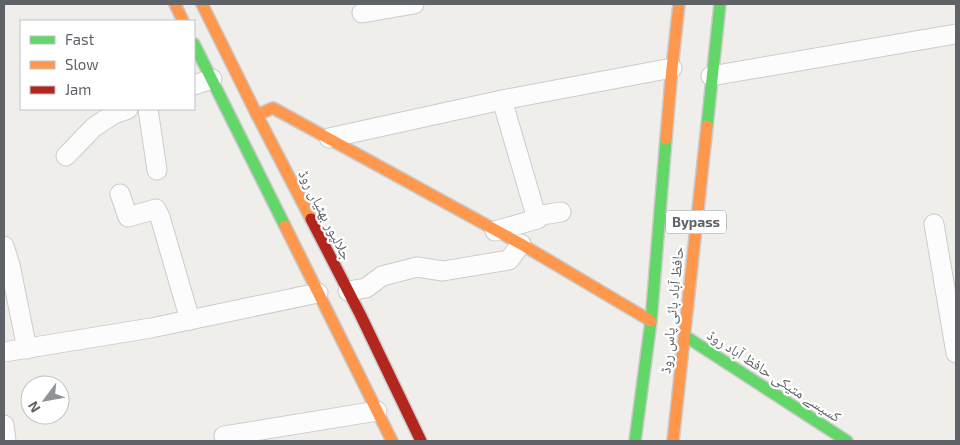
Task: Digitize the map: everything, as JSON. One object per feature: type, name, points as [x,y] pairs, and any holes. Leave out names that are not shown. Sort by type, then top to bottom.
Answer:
[{"type":"main road","points":[[175,4],[183,20]]},
{"type":"main road","name":"جلالپور بھٹیاں روڈ","points":[[202,4],[257,116],[348,291],[421,441]]},
{"type":"main road","name":"حافظ آباد بائی پاس روڈ","points":[[636,439],[651,321],[679,4]]},
{"type":"main road","name":"حافظ آباد بائی پاس روڈ","points":[[673,441],[720,4]]},
{"type":"main road","points":[[195,46],[392,441]]},
{"type":"main road","points":[[257,116],[272,108],[522,244],[651,321]]},
{"type":"main road","name":"کسیسے متیکی حافظ آباد روڈ","points":[[685,336],[847,441]]},
{"type":"street","points":[[362,13],[414,4]]},
{"type":"street","points":[[711,76],[956,34]]},
{"type":"street","points":[[329,138],[502,100],[672,68]]},
{"type":"street","points":[[195,85],[212,79]]},
{"type":"street","points":[[502,100],[537,219]]},
{"type":"street","points":[[66,156],[94,127],[114,114],[125,110]]},
{"type":"street","points":[[148,110],[157,170]]},
{"type":"street","points":[[120,194],[128,217],[156,209],[190,320]]},
{"type":"street","points":[[495,231],[537,219],[542,215],[561,212]]},
{"type":"street","points":[[934,224],[955,333],[956,353]]},
{"type":"street","points":[[348,291],[366,288],[382,276],[417,267],[443,271],[509,260],[522,244]]},
{"type":"street","points":[[4,246],[10,265],[27,348]]},
{"type":"street","points":[[4,352],[151,328],[318,293]]},
{"type":"street","points":[[224,436],[377,412]]},
{"type":"street","points":[[4,425],[6,441]]},
{"type":"traffic: fast","points":[[707,126],[720,4]]},
{"type":"traffic: fast","points":[[195,46],[285,226]]},
{"type":"traffic: fast","points":[[635,441],[651,321],[666,139]]},
{"type":"traffic: fast","points":[[685,336],[847,441]]},
{"type":"traffic: slow","points":[[175,4],[183,20]]},
{"type":"traffic: slow","points":[[202,4],[311,219]]},
{"type":"traffic: slow","points":[[666,139],[679,4]]},
{"type":"traffic: slow","points":[[257,115],[273,108],[521,244],[651,321]]},
{"type":"traffic: slow","points":[[673,441],[707,126]]},
{"type":"traffic: slow","points":[[285,226],[392,441]]},
{"type":"traffic: jam","points":[[311,219],[361,316],[421,441]]}]
